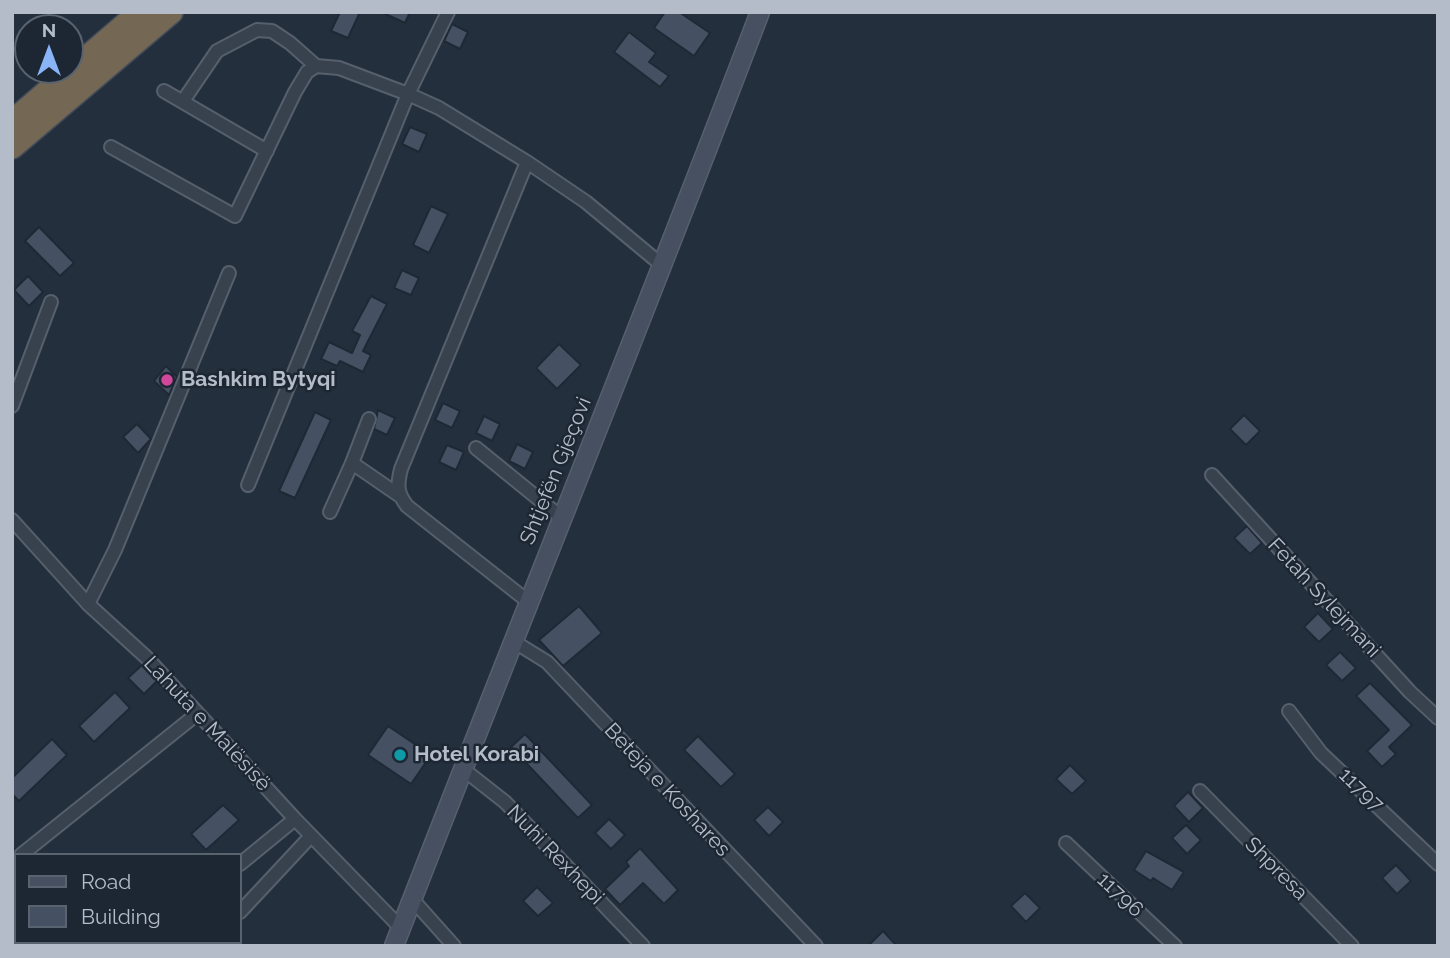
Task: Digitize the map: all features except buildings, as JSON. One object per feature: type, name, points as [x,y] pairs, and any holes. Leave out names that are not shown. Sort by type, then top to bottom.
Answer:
[{"type":"highway","points":[[12,122],[140,12]]},
{"type":"highway","points":[[12,147],[171,12]]},
{"type":"street","points":[[248,485],[408,94],[448,12]]},
{"type":"street","name":"Shtjefën Gjeçovi","points":[[394,946],[663,266],[760,12]]},
{"type":"street","points":[[183,101],[217,51],[257,30],[272,31],[316,66],[339,68],[439,108],[586,202],[663,266]]},
{"type":"street","points":[[111,147],[235,216],[307,72],[316,66]]},
{"type":"street","points":[[164,91],[267,151]]},
{"type":"street","points":[[400,496],[397,484],[401,469],[527,162]]},
{"type":"street","points":[[88,604],[116,550],[229,273]]},
{"type":"street","points":[[12,406],[51,302]]},
{"type":"street","points":[[330,512],[369,419]]},
{"type":"street","points":[[476,448],[562,518]]},
{"type":"street","points":[[352,463],[400,496],[420,518],[530,603]]},
{"type":"street","name":"Fetah Sylejmani","points":[[1212,475],[1410,692],[1438,718]]},
{"type":"street","name":"Lahuta e Malësisë","points":[[12,520],[88,604],[146,657],[295,819],[401,928]]},
{"type":"street","name":"Beteja e Koshares","points":[[513,641],[547,662],[816,946]]},
{"type":"street","name":"11797","points":[[1289,711],[1321,753],[1438,864]]},
{"type":"street","points":[[23,853],[197,714]]},
{"type":"street","name":"Nuhi Rexhepi","points":[[463,769],[505,802],[643,946]]},
{"type":"street","name":"Shpresa","points":[[1200,791],[1352,946]]},
{"type":"street","points":[[242,862],[295,819]]},
{"type":"street","points":[[242,910],[311,836]]},
{"type":"street","name":"11796","points":[[1066,844],[1175,946]]},
{"type":"street","points":[[412,899],[454,946]]},
{"type":"place","name":"Bashkim Bytyqi","points":[[167,380]]},
{"type":"place","name":"Hotel Korabi","points":[[400,755]]}]
